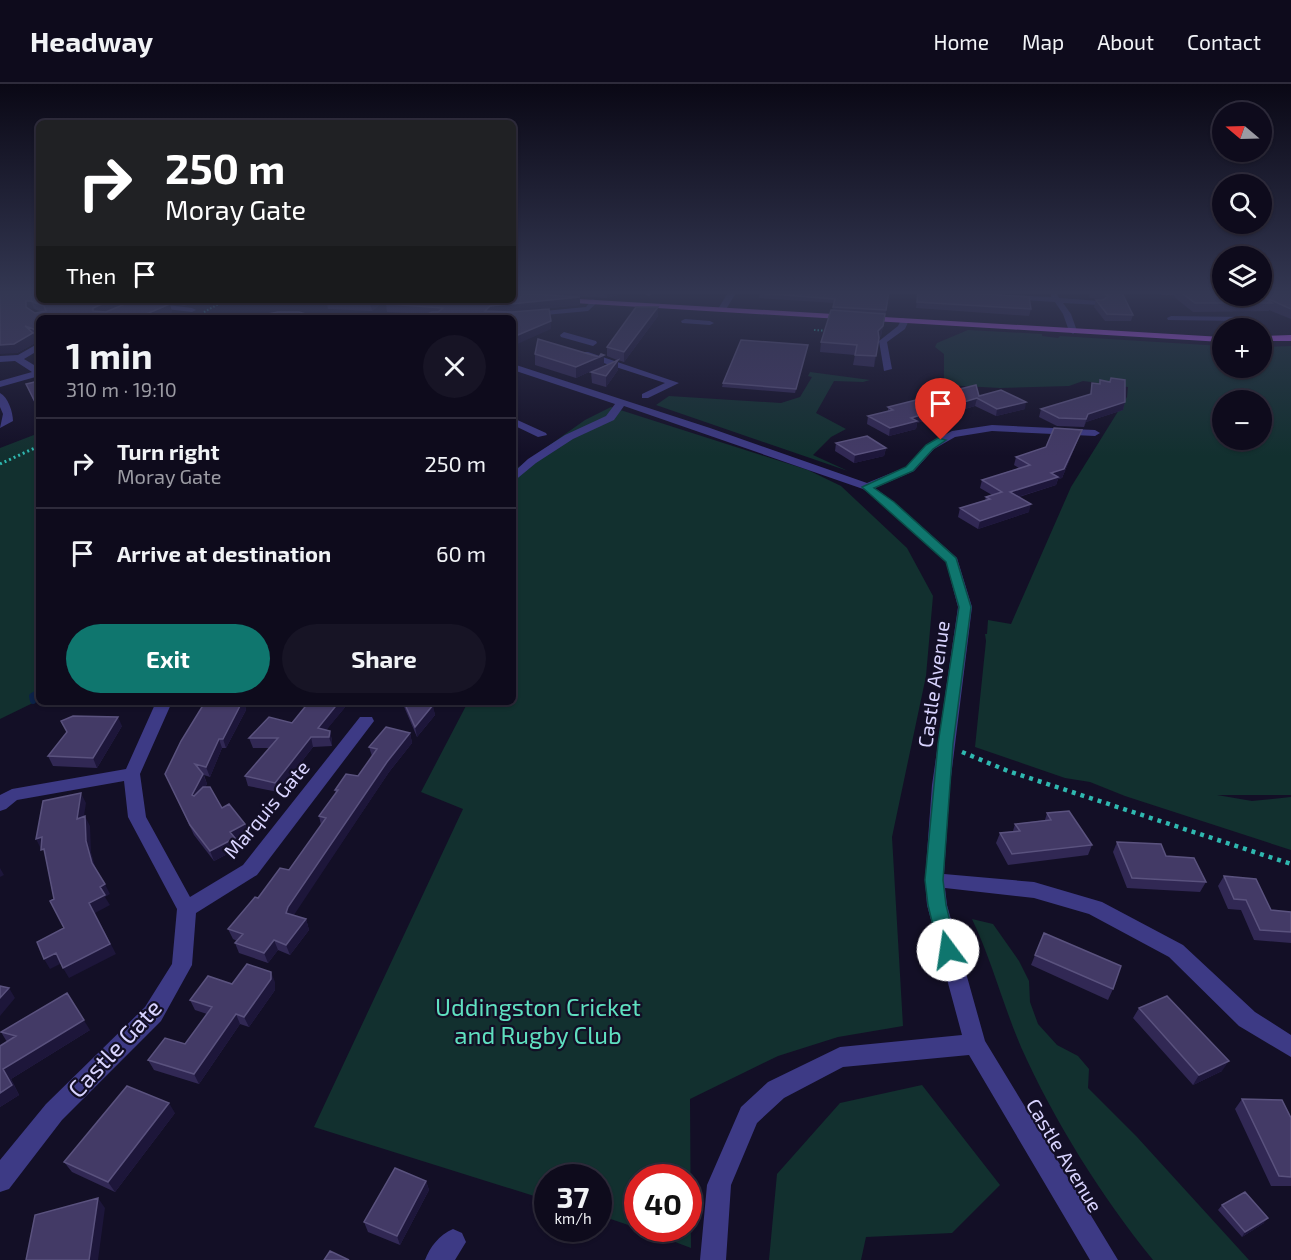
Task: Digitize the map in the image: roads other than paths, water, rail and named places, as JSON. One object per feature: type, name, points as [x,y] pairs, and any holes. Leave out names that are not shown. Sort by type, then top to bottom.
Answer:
[{"type":"street","points":[[590,346],[582,353],[612,368],[674,383],[645,396]]},
{"type":"street","points":[[884,346],[887,369]]},
{"type":"street","points":[[0,359],[20,358],[36,348]]},
{"type":"street","points":[[20,358],[21,362],[36,371]]},
{"type":"street","name":"Castle Avenue","points":[[516,370],[571,386],[867,487],[890,504],[952,561],[965,607],[945,744],[934,880],[937,905],[975,1044],[1083,1227],[1105,1260]]},
{"type":"street","points":[[0,384],[36,374]]},
{"type":"street","points":[[571,386],[590,378]]},
{"type":"street","points":[[0,396],[8,414],[8,421],[0,425]]},
{"type":"street","points":[[516,476],[532,461],[569,437],[610,418],[614,410],[622,404]]},
{"type":"street","points":[[516,422],[542,435]]},
{"type":"street","points":[[867,487],[910,469],[930,447],[952,434],[992,428],[1095,433]]},
{"type":"street","points":[[163,705],[132,774],[137,817],[187,909]]},
{"type":"street","name":"Marquis Gate","points":[[187,909],[250,870],[366,721]]},
{"type":"street","points":[[0,805],[12,795],[132,774]]},
{"type":"street","points":[[934,880],[1034,890],[1095,908],[1176,951],[1247,1019],[1291,1047]]},
{"type":"street","name":"Castle Gate","points":[[0,1180],[54,1112],[153,1014],[182,965],[187,909]]},
{"type":"street","points":[[713,1260],[719,1185],[748,1114],[776,1090],[840,1057],[975,1044]]},
{"type":"waterway","points":[[33,701],[32,696],[36,694]]},
{"type":"park label","name":"Uddingston Cricket and Rugby Club","points":[[538,1020]]}]
